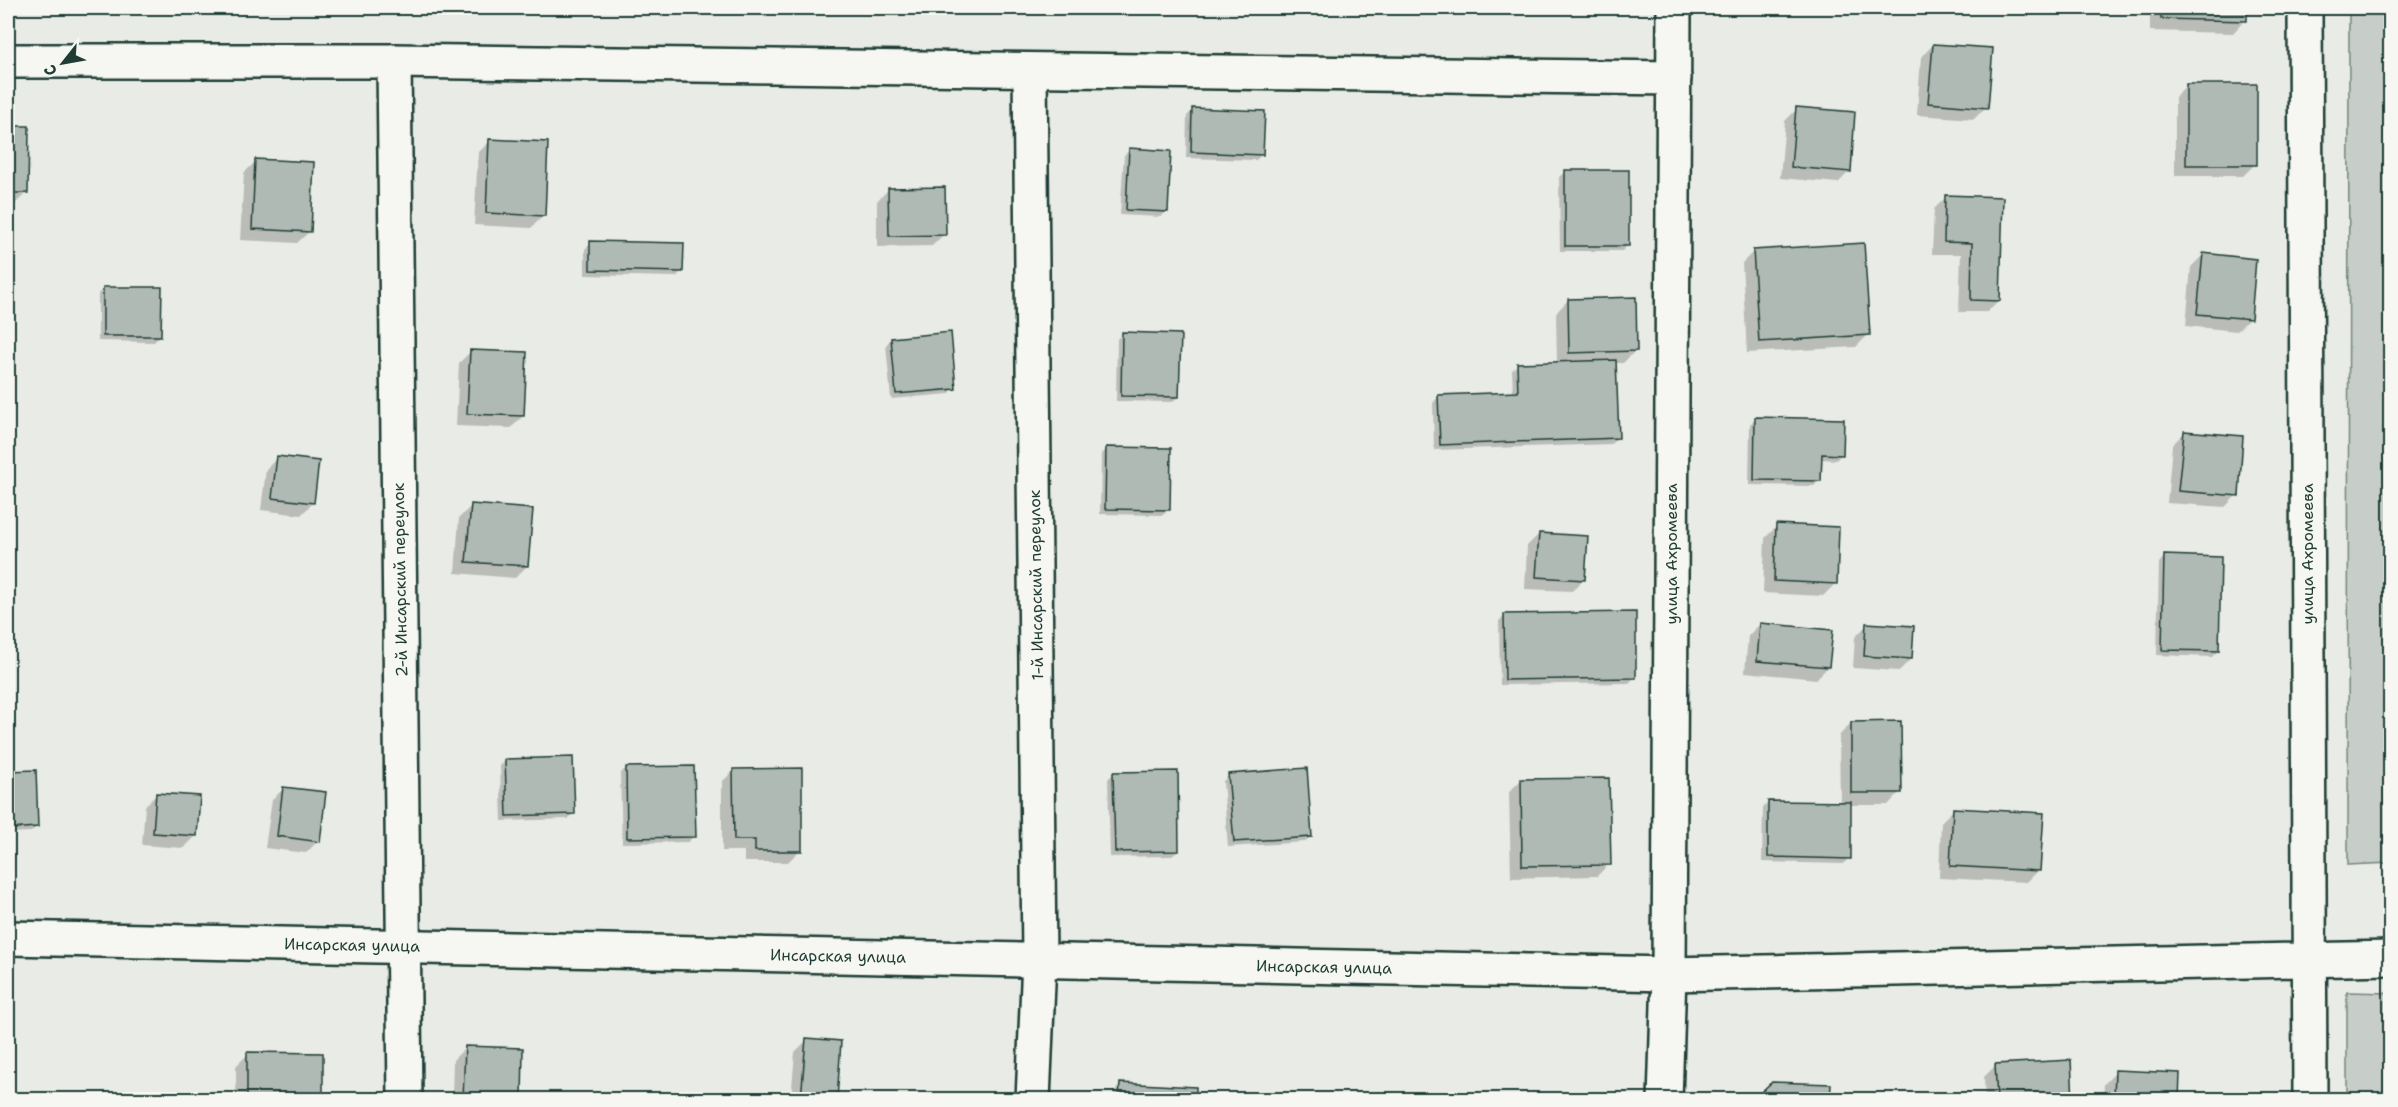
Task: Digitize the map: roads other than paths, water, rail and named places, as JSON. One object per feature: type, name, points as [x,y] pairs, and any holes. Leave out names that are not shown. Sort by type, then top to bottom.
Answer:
[{"type":"street","name":"улица Ахромеева","points":[[1665,1100],[1669,974],[1674,8]]},
{"type":"street","name":"улица Ахромеева","points":[[2305,8],[2310,1100]]},
{"type":"street","points":[[8,61],[394,61],[1674,78]]},
{"type":"street","name":"2-й Инсарский переулок","points":[[394,61],[405,1100]]},
{"type":"street","name":"1-й Инсарский переулок","points":[[1030,70],[1039,960],[1033,1100]]},
{"type":"street","name":"Инсарская улица","points":[[8,938],[1669,974],[2309,957],[2391,958]]}]
